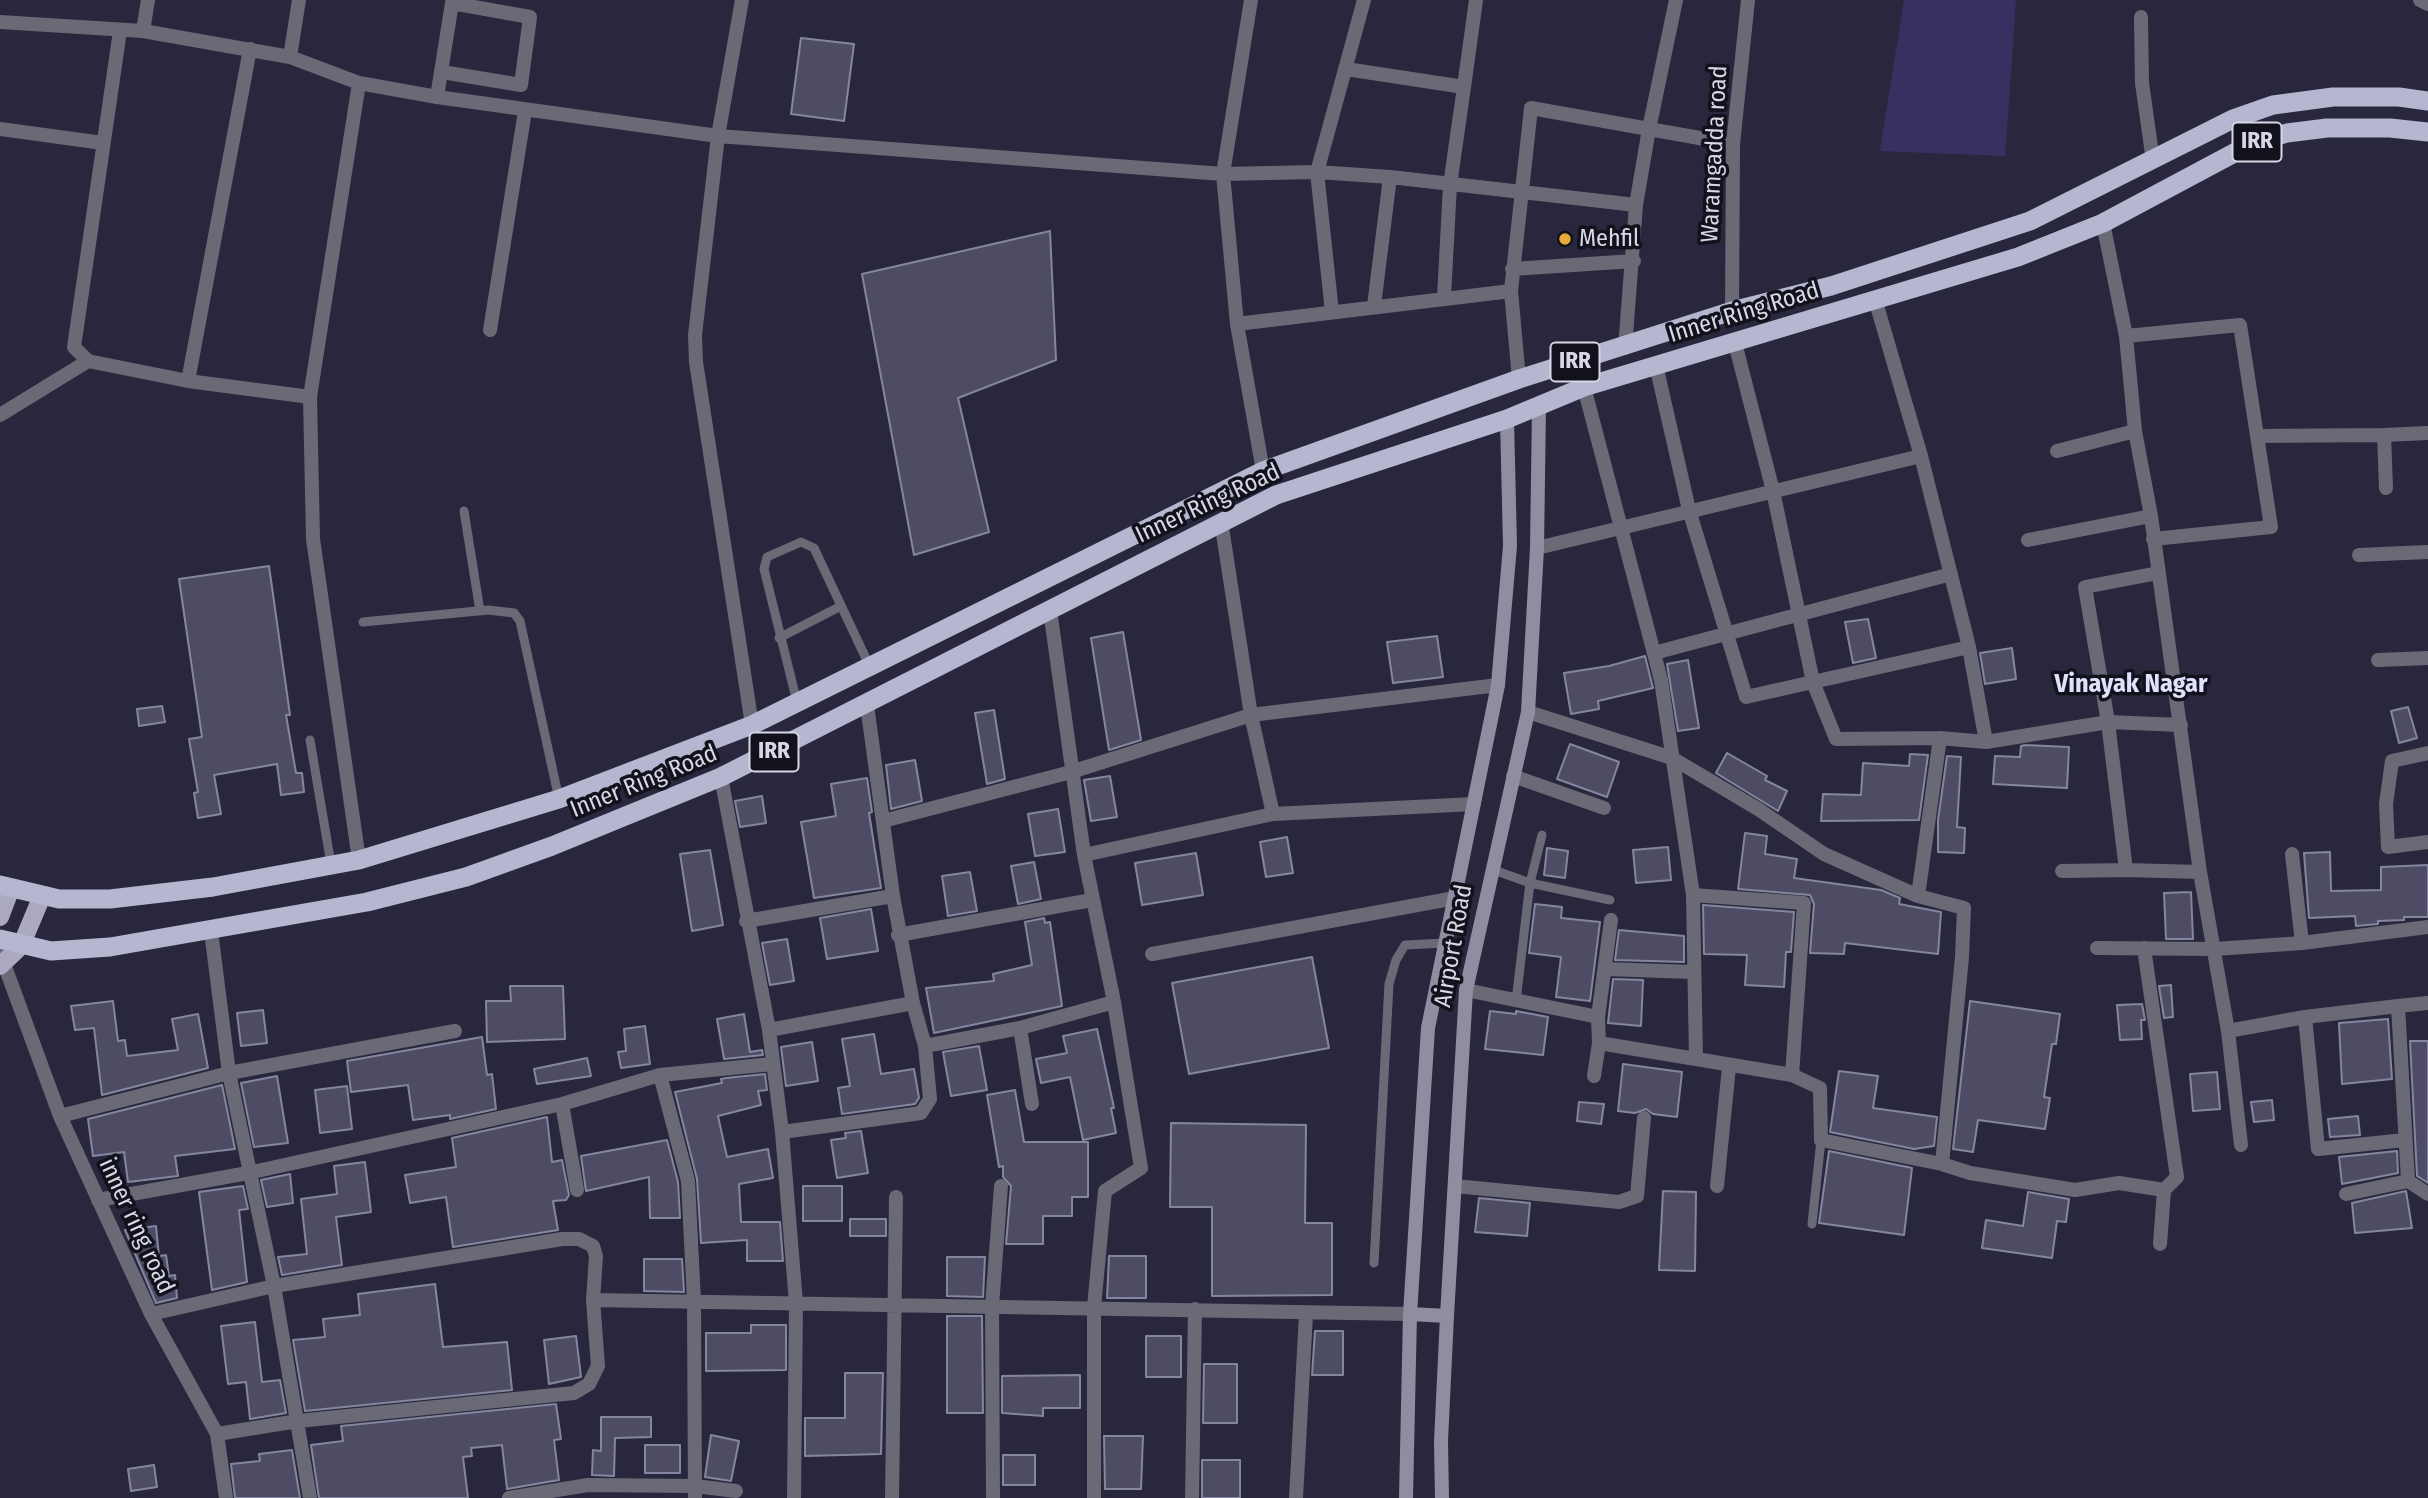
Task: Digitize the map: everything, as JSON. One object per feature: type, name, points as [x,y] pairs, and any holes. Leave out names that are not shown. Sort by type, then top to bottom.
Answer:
[{"type":"highway","name":"Inner Ring Road","points":[[5,886],[42,896],[110,899],[213,887],[359,860],[559,799],[752,725],[1263,471],[1519,379],[1625,348],[1732,311],[1831,286],[2030,221],[2233,119],[2273,105],[2333,97],[2399,97],[2428,101]]},
{"type":"highway","name":"Inner Ring Road","points":[[0,939],[51,951],[110,947],[367,902],[466,877],[552,846],[721,777],[1276,495],[1507,419],[1584,387],[1999,262],[2104,223],[2251,144],[2287,133],[2327,128],[2390,128],[2428,132]]},
{"type":"highway","points":[[1992,234],[1999,262]]},
{"type":"main road","name":"Airport Road","points":[[1443,1498],[1441,1441],[1466,990],[1528,712],[1537,548],[1539,407]]},
{"type":"main road","name":"Airport Road","points":[[1406,1498],[1410,1314],[1428,1028],[1498,685],[1510,546],[1507,419]]},
{"type":"main road","name":"Inner Ring Road","points":[[0,917],[5,886]]},
{"type":"main road","points":[[2,961],[21,946],[42,896]]},
{"type":"main road","points":[[1410,1314],[1447,1315]]},
{"type":"street","points":[[143,31],[148,0]]},
{"type":"street","points":[[290,57],[299,0]]},
{"type":"street","points":[[742,0],[718,136],[695,335],[696,362],[752,725]]},
{"type":"street","points":[[1251,0],[1223,174],[1237,324],[1263,471]]},
{"type":"street","points":[[1332,312],[1317,172],[1364,0]]},
{"type":"street","points":[[1444,297],[1450,186],[1476,0]]},
{"type":"street","points":[[1625,348],[1634,261],[1636,205],[1676,0]]},
{"type":"street","points":[[2422,0],[2428,4]]},
{"type":"street","name":"Waramgadda road","points":[[1732,311],[1733,144],[1746,1]]},
{"type":"street","points":[[437,97],[452,3],[530,17],[521,85],[442,72]]},
{"type":"street","points":[[2141,17],[2142,83],[2152,161]]},
{"type":"street","points":[[0,22],[143,31],[290,57],[359,83],[526,111],[718,136],[1223,174],[1317,172],[1390,177],[1450,186],[1636,205]]},
{"type":"street","points":[[120,31],[74,347],[88,361],[188,381],[310,397]]},
{"type":"street","points":[[188,381],[250,49]]},
{"type":"street","points":[[1346,69],[1464,87]]},
{"type":"street","points":[[359,83],[310,397],[313,539],[359,860]]},
{"type":"street","points":[[1519,379],[1511,291],[1519,193],[1531,108],[1733,144]]},
{"type":"street","points":[[490,330],[526,111]]},
{"type":"street","points":[[0,129],[103,143]]},
{"type":"street","points":[[1374,306],[1390,177]]},
{"type":"street","points":[[2104,223],[2126,336],[2135,431],[2151,516],[2200,872],[2228,1031],[2241,1145]]},
{"type":"street","points":[[1512,269],[1634,261]]},
{"type":"street","points":[[1237,324],[1511,291]]},
{"type":"street","points":[[1875,299],[1921,456],[1951,574],[1969,646],[1986,742]]},
{"type":"street","points":[[2126,336],[2240,325],[2271,527],[2153,539]]},
{"type":"street","points":[[1735,343],[1773,491],[1813,682],[1836,740],[1940,738],[1986,742],[2108,722],[2181,725]]},
{"type":"street","points":[[0,415],[88,361]]},
{"type":"street","points":[[1656,365],[1689,510],[1746,697],[1969,646]]},
{"type":"street","points":[[1584,387],[1661,680],[1693,895],[1696,1059]]},
{"type":"street","points":[[2057,452],[2135,431]]},
{"type":"street","points":[[2257,436],[2428,433]]},
{"type":"street","points":[[2384,435],[2386,488]]},
{"type":"street","points":[[1537,548],[1921,456]]},
{"type":"street","points":[[2028,540],[2151,516]]},
{"type":"street","points":[[1221,521],[1251,715],[1273,814]]},
{"type":"street","points":[[2359,555],[2428,552]]},
{"type":"street","points":[[2126,870],[2108,722],[2085,587],[2158,573]]},
{"type":"street","points":[[1654,653],[1951,574]]},
{"type":"street","points":[[1050,610],[1084,855],[1114,1002],[1141,1168],[1105,1191],[1094,1307],[1094,1498]]},
{"type":"street","points":[[2378,660],[2428,658]]},
{"type":"street","points":[[883,821],[1071,772],[1251,715],[1498,685]]},
{"type":"street","points":[[782,1132],[921,1112],[930,1099],[925,1046],[898,935],[867,705]]},
{"type":"street","points":[[1528,712],[1672,758],[1758,809],[1824,855],[1918,896],[1964,908],[1962,957],[1942,1164]]},
{"type":"street","points":[[1918,896],[1940,738]]},
{"type":"street","points":[[2428,753],[2392,761],[2386,804],[2388,847],[2428,842]]},
{"type":"street","points":[[1513,776],[1604,808]]},
{"type":"street","points":[[721,777],[746,921],[769,1030],[782,1132],[796,1303],[794,1498]]},
{"type":"street","points":[[1084,855],[1273,814],[1474,804]]},
{"type":"street","points":[[2292,855],[2302,943]]},
{"type":"street","points":[[2062,871],[2200,872]]},
{"type":"street","points":[[1693,895],[1804,903],[1792,1075]]},
{"type":"street","points":[[746,921],[893,896]]},
{"type":"street","points":[[1152,954],[1455,898]]},
{"type":"street","points":[[898,935],[1092,900]]},
{"type":"street","points":[[1594,1076],[1599,1043],[1598,1017],[1611,920]]},
{"type":"street","points":[[2096,948],[2215,949],[2302,943],[2428,927]]},
{"type":"street","points":[[211,931],[229,1073],[274,1286],[310,1498]]},
{"type":"street","points":[[2144,948],[2177,1177],[2164,1190],[2160,1244]]},
{"type":"street","name":"inner ring road","points":[[2,961],[60,1116],[151,1314],[217,1434]]},
{"type":"street","points":[[1605,970],[1693,972]]},
{"type":"street","points":[[1466,990],[1598,1017]]},
{"type":"street","points":[[925,1046],[1020,1028],[1114,1002]]},
{"type":"street","points":[[769,1030],[913,1003]]},
{"type":"street","points":[[2228,1031],[2305,1017],[2428,1003]]},
{"type":"street","points":[[2398,1006],[2408,1181]]},
{"type":"street","points":[[2305,1017],[2318,1149],[2406,1140]]},
{"type":"street","points":[[1020,1028],[1032,1104]]},
{"type":"street","points":[[60,1116],[229,1073],[455,1031]]},
{"type":"street","points":[[1599,1043],[1729,1067],[1792,1075],[1819,1088],[1821,1140],[1942,1164],[1970,1173],[2075,1190],[2119,1183],[2164,1190]]},
{"type":"street","points":[[98,1199],[248,1172],[562,1104],[660,1075],[772,1064]]},
{"type":"street","points":[[1717,1186],[1729,1067]]},
{"type":"street","points":[[660,1075],[688,1181],[694,1301],[695,1492]]},
{"type":"street","points":[[562,1104],[577,1190]]},
{"type":"street","points":[[1455,1186],[1619,1202],[1637,1196],[1644,1118]]},
{"type":"street","points":[[2346,1194],[2408,1181],[2428,1194]]},
{"type":"street","points":[[993,1498],[992,1306],[1001,1186]]},
{"type":"street","points":[[892,1498],[896,1197]]},
{"type":"street","points":[[151,1314],[274,1286],[562,1239],[579,1239],[593,1246],[596,1256],[593,1300],[598,1366],[589,1384],[573,1393],[298,1421],[217,1434],[226,1498]]},
{"type":"street","points":[[593,1300],[1410,1314]]},
{"type":"street","points":[[1192,1498],[1195,1309]]},
{"type":"street","points":[[1296,1498],[1306,1314]]},
{"type":"street","points":[[509,1498],[588,1485],[695,1492],[736,1491]]},
{"type":"lane","points":[[464,511],[480,611]]},
{"type":"lane","points":[[798,703],[779,638],[764,569],[767,556],[802,542],[814,548],[870,668]]},
{"type":"lane","points":[[779,638],[841,606]]},
{"type":"lane","points":[[363,622],[480,611],[505,610],[514,613],[520,621],[559,799]]},
{"type":"lane","points":[[310,740],[331,864]]},
{"type":"lane","points":[[1516,1001],[1530,883],[1542,835]]},
{"type":"lane","points":[[1491,869],[1530,883],[1610,900]]},
{"type":"lane","points":[[1374,1264],[1389,984],[1396,960],[1405,945],[1446,943]]},
{"type":"lane","points":[[1812,1224],[1821,1140]]},
{"type":"shaded area","points":[[1904,0],[2016,0],[2005,156],[1880,151]]},
{"type":"building","points":[[801,38],[854,44],[844,121],[791,114]]},
{"type":"building","points":[[1050,231],[1056,360],[958,398],[989,532],[914,555],[862,274]]},
{"type":"building","points":[[269,566],[290,715],[286,715],[296,773],[302,773],[304,792],[281,795],[277,764],[214,775],[221,814],[198,818],[194,793],[198,792],[189,739],[202,737],[179,579]]},
{"type":"building","points":[[1868,619],[1876,658],[1853,663],[1845,622]]},
{"type":"building","points":[[1123,632],[1141,740],[1109,750],[1091,638]]},
{"type":"building","points":[[1437,636],[1443,677],[1393,683],[1387,642]]},
{"type":"building","points":[[2012,648],[2016,679],[1985,684],[1980,653]]},
{"type":"building","points":[[1645,656],[1653,688],[1598,701],[1599,709],[1571,714],[1564,673],[1609,666]]},
{"type":"building","points":[[1688,660],[1699,728],[1678,731],[1667,664]]},
{"type":"building","points":[[162,706],[165,722],[139,726],[137,709]]},
{"type":"building","points":[[2408,707],[2417,738],[2399,743],[2391,711]]},
{"type":"building","points":[[994,710],[1005,779],[987,784],[975,713]]},
{"type":"building","points":[[1570,744],[1619,762],[1607,797],[1557,779]]},
{"type":"building","points":[[2021,746],[2069,747],[2067,788],[1993,784],[1995,756],[2020,757]]},
{"type":"building","points":[[1727,753],[1767,776],[1765,780],[1787,791],[1778,811],[1716,773]]},
{"type":"building","points":[[1910,754],[1928,755],[1919,820],[1821,821],[1823,794],[1861,795],[1863,763],[1909,766]]},
{"type":"building","points":[[1947,756],[1961,757],[1957,827],[1965,828],[1964,853],[1938,852],[1938,820]]},
{"type":"building","points":[[915,760],[922,801],[891,809],[886,765]]},
{"type":"building","points":[[1110,776],[1117,817],[1091,821],[1084,780]]},
{"type":"building","points":[[867,778],[872,812],[869,813],[881,888],[814,898],[801,822],[836,816],[831,784]]},
{"type":"building","points":[[762,796],[766,823],[740,827],[735,801]]},
{"type":"building","points":[[1058,809],[1065,852],[1035,856],[1028,814]]},
{"type":"building","points":[[1745,833],[1767,836],[1765,854],[1797,859],[1794,878],[1881,890],[1900,898],[1899,904],[1941,912],[1938,954],[1845,943],[1844,954],[1810,953],[1814,904],[1810,895],[1738,889]]},
{"type":"building","points":[[1287,837],[1293,873],[1266,877],[1260,842]]},
{"type":"building","points":[[1668,847],[1671,880],[1636,883],[1633,850]]},
{"type":"building","points":[[1547,848],[1568,851],[1565,878],[1544,875]]},
{"type":"building","points":[[710,850],[723,925],[692,931],[680,854]]},
{"type":"building","points":[[2330,852],[2331,891],[2381,890],[2381,867],[2428,865],[2428,917],[2404,917],[2404,920],[2378,921],[2378,924],[2356,926],[2355,916],[2309,918],[2304,853]]},
{"type":"building","points":[[1196,853],[1203,895],[1142,905],[1135,863]]},
{"type":"building","points":[[1034,862],[1041,899],[1018,904],[1011,866]]},
{"type":"building","points":[[970,872],[977,911],[948,916],[942,876]]},
{"type":"building","points":[[2191,892],[2193,939],[2166,939],[2164,893]]},
{"type":"building","points":[[1535,904],[1562,907],[1561,918],[1600,922],[1590,1001],[1556,997],[1561,957],[1529,953]]},
{"type":"building","points":[[1703,905],[1794,912],[1791,952],[1786,952],[1784,987],[1745,985],[1747,955],[1704,954]]},
{"type":"building","points":[[871,909],[878,951],[827,959],[820,918]]},
{"type":"building","points":[[1044,918],[1045,923],[1050,922],[1062,1006],[934,1033],[926,988],[994,981],[993,974],[1032,965],[1025,922]]},
{"type":"building","points":[[1619,930],[1684,936],[1684,962],[1615,960]]},
{"type":"building","points":[[787,939],[794,981],[770,985],[762,943]]},
{"type":"building","points":[[1312,957],[1329,1048],[1189,1074],[1172,983]]},
{"type":"building","points":[[1613,979],[1643,980],[1641,1026],[1608,1023]]},
{"type":"building","points":[[2171,985],[2173,1017],[2164,1018],[2159,986]]},
{"type":"building","points":[[510,986],[563,986],[565,1039],[487,1042],[486,1001],[511,1001]]},
{"type":"building","points":[[113,1001],[118,1041],[125,1040],[127,1056],[178,1050],[172,1019],[198,1014],[208,1068],[102,1095],[94,1028],[75,1030],[71,1006]]},
{"type":"building","points":[[1970,1001],[2060,1014],[2056,1044],[2052,1044],[2044,1097],[2050,1098],[2045,1129],[1978,1120],[1973,1152],[1953,1149]]},
{"type":"building","points":[[2142,1004],[2145,1020],[2141,1020],[2142,1039],[2120,1040],[2117,1005]]},
{"type":"building","points":[[263,1010],[267,1043],[241,1046],[237,1013]]},
{"type":"building","points":[[1490,1011],[1516,1014],[1516,1011],[1548,1017],[1543,1055],[1485,1049]]},
{"type":"building","points":[[744,1014],[750,1052],[762,1050],[763,1055],[724,1059],[717,1019]]},
{"type":"building","points":[[2388,1019],[2392,1079],[2342,1084],[2339,1023]]},
{"type":"building","points":[[645,1026],[650,1064],[621,1068],[618,1052],[626,1051],[624,1029]]},
{"type":"building","points":[[1097,1029],[1114,1108],[1111,1108],[1116,1133],[1083,1140],[1070,1077],[1041,1083],[1036,1059],[1067,1053],[1063,1036]]},
{"type":"building","points":[[874,1034],[881,1074],[914,1069],[919,1098],[915,1104],[842,1114],[838,1088],[850,1086],[842,1039]]},
{"type":"building","points":[[482,1037],[487,1075],[492,1074],[496,1109],[450,1119],[450,1115],[413,1120],[408,1085],[351,1092],[347,1061]]},
{"type":"building","points":[[2410,1041],[2428,1041],[2428,1183],[2417,1176]]},
{"type":"building","points":[[812,1042],[818,1081],[786,1086],[781,1047]]},
{"type":"building","points":[[979,1046],[987,1090],[951,1096],[943,1052]]},
{"type":"building","points":[[587,1058],[591,1076],[537,1084],[534,1069]]},
{"type":"building","points":[[1623,1064],[1682,1072],[1677,1117],[1653,1114],[1646,1109],[1635,1113],[1618,1111]]},
{"type":"building","points":[[1839,1071],[1878,1076],[1873,1108],[1937,1117],[1934,1146],[1914,1149],[1830,1132]]},
{"type":"building","points":[[2217,1072],[2220,1109],[2193,1111],[2190,1074]]},
{"type":"building","points":[[765,1074],[767,1090],[758,1091],[761,1105],[718,1116],[727,1157],[768,1149],[773,1178],[739,1184],[741,1222],[780,1222],[783,1261],[747,1261],[747,1240],[701,1243],[697,1179],[675,1092],[722,1083],[721,1079]]},
{"type":"building","points":[[277,1076],[288,1143],[254,1147],[241,1083]]},
{"type":"building","points":[[222,1085],[235,1149],[175,1156],[178,1176],[128,1182],[124,1152],[93,1156],[88,1119]]},
{"type":"building","points":[[347,1086],[352,1129],[320,1133],[315,1090]]},
{"type":"building","points":[[1015,1090],[1024,1142],[1088,1142],[1088,1197],[1072,1197],[1072,1216],[1043,1216],[1043,1244],[1006,1244],[1011,1186],[1003,1177],[1003,1166],[999,1167],[987,1095]]},
{"type":"building","points":[[2272,1100],[2274,1120],[2254,1122],[2251,1102]]},
{"type":"building","points":[[1579,1102],[1604,1104],[1601,1124],[1577,1121]]},
{"type":"building","points":[[2358,1116],[2360,1135],[2330,1137],[2328,1119]]},
{"type":"building","points":[[547,1117],[552,1162],[562,1160],[569,1195],[566,1200],[553,1201],[558,1230],[453,1247],[446,1197],[410,1203],[405,1175],[456,1167],[452,1138]]},
{"type":"building","points":[[1171,1123],[1306,1125],[1305,1223],[1332,1223],[1332,1295],[1212,1296],[1212,1207],[1170,1207]]},
{"type":"building","points":[[861,1131],[868,1173],[837,1178],[831,1140],[846,1138],[845,1133]]},
{"type":"building","points":[[667,1140],[678,1182],[680,1218],[650,1218],[649,1177],[586,1191],[581,1156]]},
{"type":"building","points":[[1829,1151],[1912,1168],[1904,1235],[1819,1223]]},
{"type":"building","points":[[2397,1151],[2398,1173],[2342,1184],[2339,1157]]},
{"type":"building","points":[[365,1162],[371,1212],[336,1217],[342,1265],[282,1275],[278,1257],[307,1254],[301,1199],[337,1194],[334,1166]]},
{"type":"building","points":[[290,1174],[293,1203],[267,1207],[261,1180]]},
{"type":"building","points":[[243,1186],[248,1209],[239,1210],[247,1282],[212,1290],[199,1192]]},
{"type":"building","points":[[803,1186],[842,1186],[842,1221],[803,1221]]},
{"type":"building","points":[[1663,1191],[1696,1192],[1695,1271],[1659,1270]]},
{"type":"building","points":[[2406,1191],[2412,1228],[2355,1233],[2352,1203]]},
{"type":"building","points":[[2028,1192],[2069,1199],[2066,1222],[2057,1221],[2052,1258],[1982,1248],[1986,1220],[2023,1226]]},
{"type":"building","points":[[1479,1198],[1530,1203],[1527,1236],[1475,1232]]},
{"type":"building","points":[[850,1219],[886,1219],[886,1236],[850,1236]]},
{"type":"building","points":[[156,1226],[159,1256],[166,1255],[169,1276],[175,1275],[177,1298],[156,1303],[125,1230]]},
{"type":"building","points":[[1109,1256],[1146,1256],[1146,1298],[1107,1298]]},
{"type":"building","points":[[947,1257],[985,1257],[983,1297],[947,1296]]},
{"type":"building","points":[[644,1259],[682,1259],[684,1292],[644,1291]]},
{"type":"building","points":[[435,1284],[443,1347],[507,1342],[512,1390],[305,1411],[293,1340],[325,1337],[323,1319],[360,1315],[358,1294]]},
{"type":"building","points":[[947,1316],[982,1316],[983,1413],[947,1413]]},
{"type":"building","points":[[255,1322],[262,1382],[280,1380],[286,1413],[250,1419],[246,1382],[228,1384],[221,1326]]},
{"type":"building","points":[[751,1325],[786,1325],[786,1370],[706,1371],[706,1333],[751,1333]]},
{"type":"building","points":[[1315,1331],[1343,1331],[1343,1375],[1312,1375]]},
{"type":"building","points":[[576,1336],[581,1377],[549,1384],[544,1340]]},
{"type":"building","points":[[1146,1336],[1181,1336],[1181,1377],[1146,1377]]},
{"type":"building","points":[[1204,1364],[1237,1364],[1237,1423],[1203,1423]]},
{"type":"building","points":[[845,1373],[883,1373],[881,1454],[805,1456],[805,1418],[845,1418]]},
{"type":"building","points":[[1080,1375],[1080,1408],[1043,1408],[1043,1416],[1002,1413],[1002,1376]]},
{"type":"building","points":[[556,1404],[561,1439],[554,1440],[559,1480],[507,1489],[502,1445],[471,1448],[472,1456],[463,1457],[468,1498],[319,1498],[311,1445],[343,1441],[341,1426]]},
{"type":"building","points":[[601,1417],[651,1417],[651,1437],[615,1438],[614,1476],[592,1475],[593,1450],[601,1451]]},
{"type":"building","points":[[711,1435],[739,1441],[731,1481],[705,1477]]},
{"type":"building","points":[[1104,1436],[1143,1436],[1141,1489],[1105,1489]]},
{"type":"building","points":[[645,1445],[680,1445],[680,1473],[645,1473]]},
{"type":"building","points":[[292,1450],[300,1498],[235,1498],[231,1464],[260,1461],[259,1454]]},
{"type":"building","points":[[1003,1455],[1035,1455],[1035,1485],[1003,1485]]},
{"type":"building","points":[[1202,1460],[1240,1460],[1240,1498],[1202,1498]]},
{"type":"building","points":[[154,1465],[157,1487],[131,1491],[128,1469]]},
{"type":"place","name":"Mehfil","points":[[1565,239]]},
{"type":"district","name":"Vinayak Nagar","points":[[2131,685]]}]
